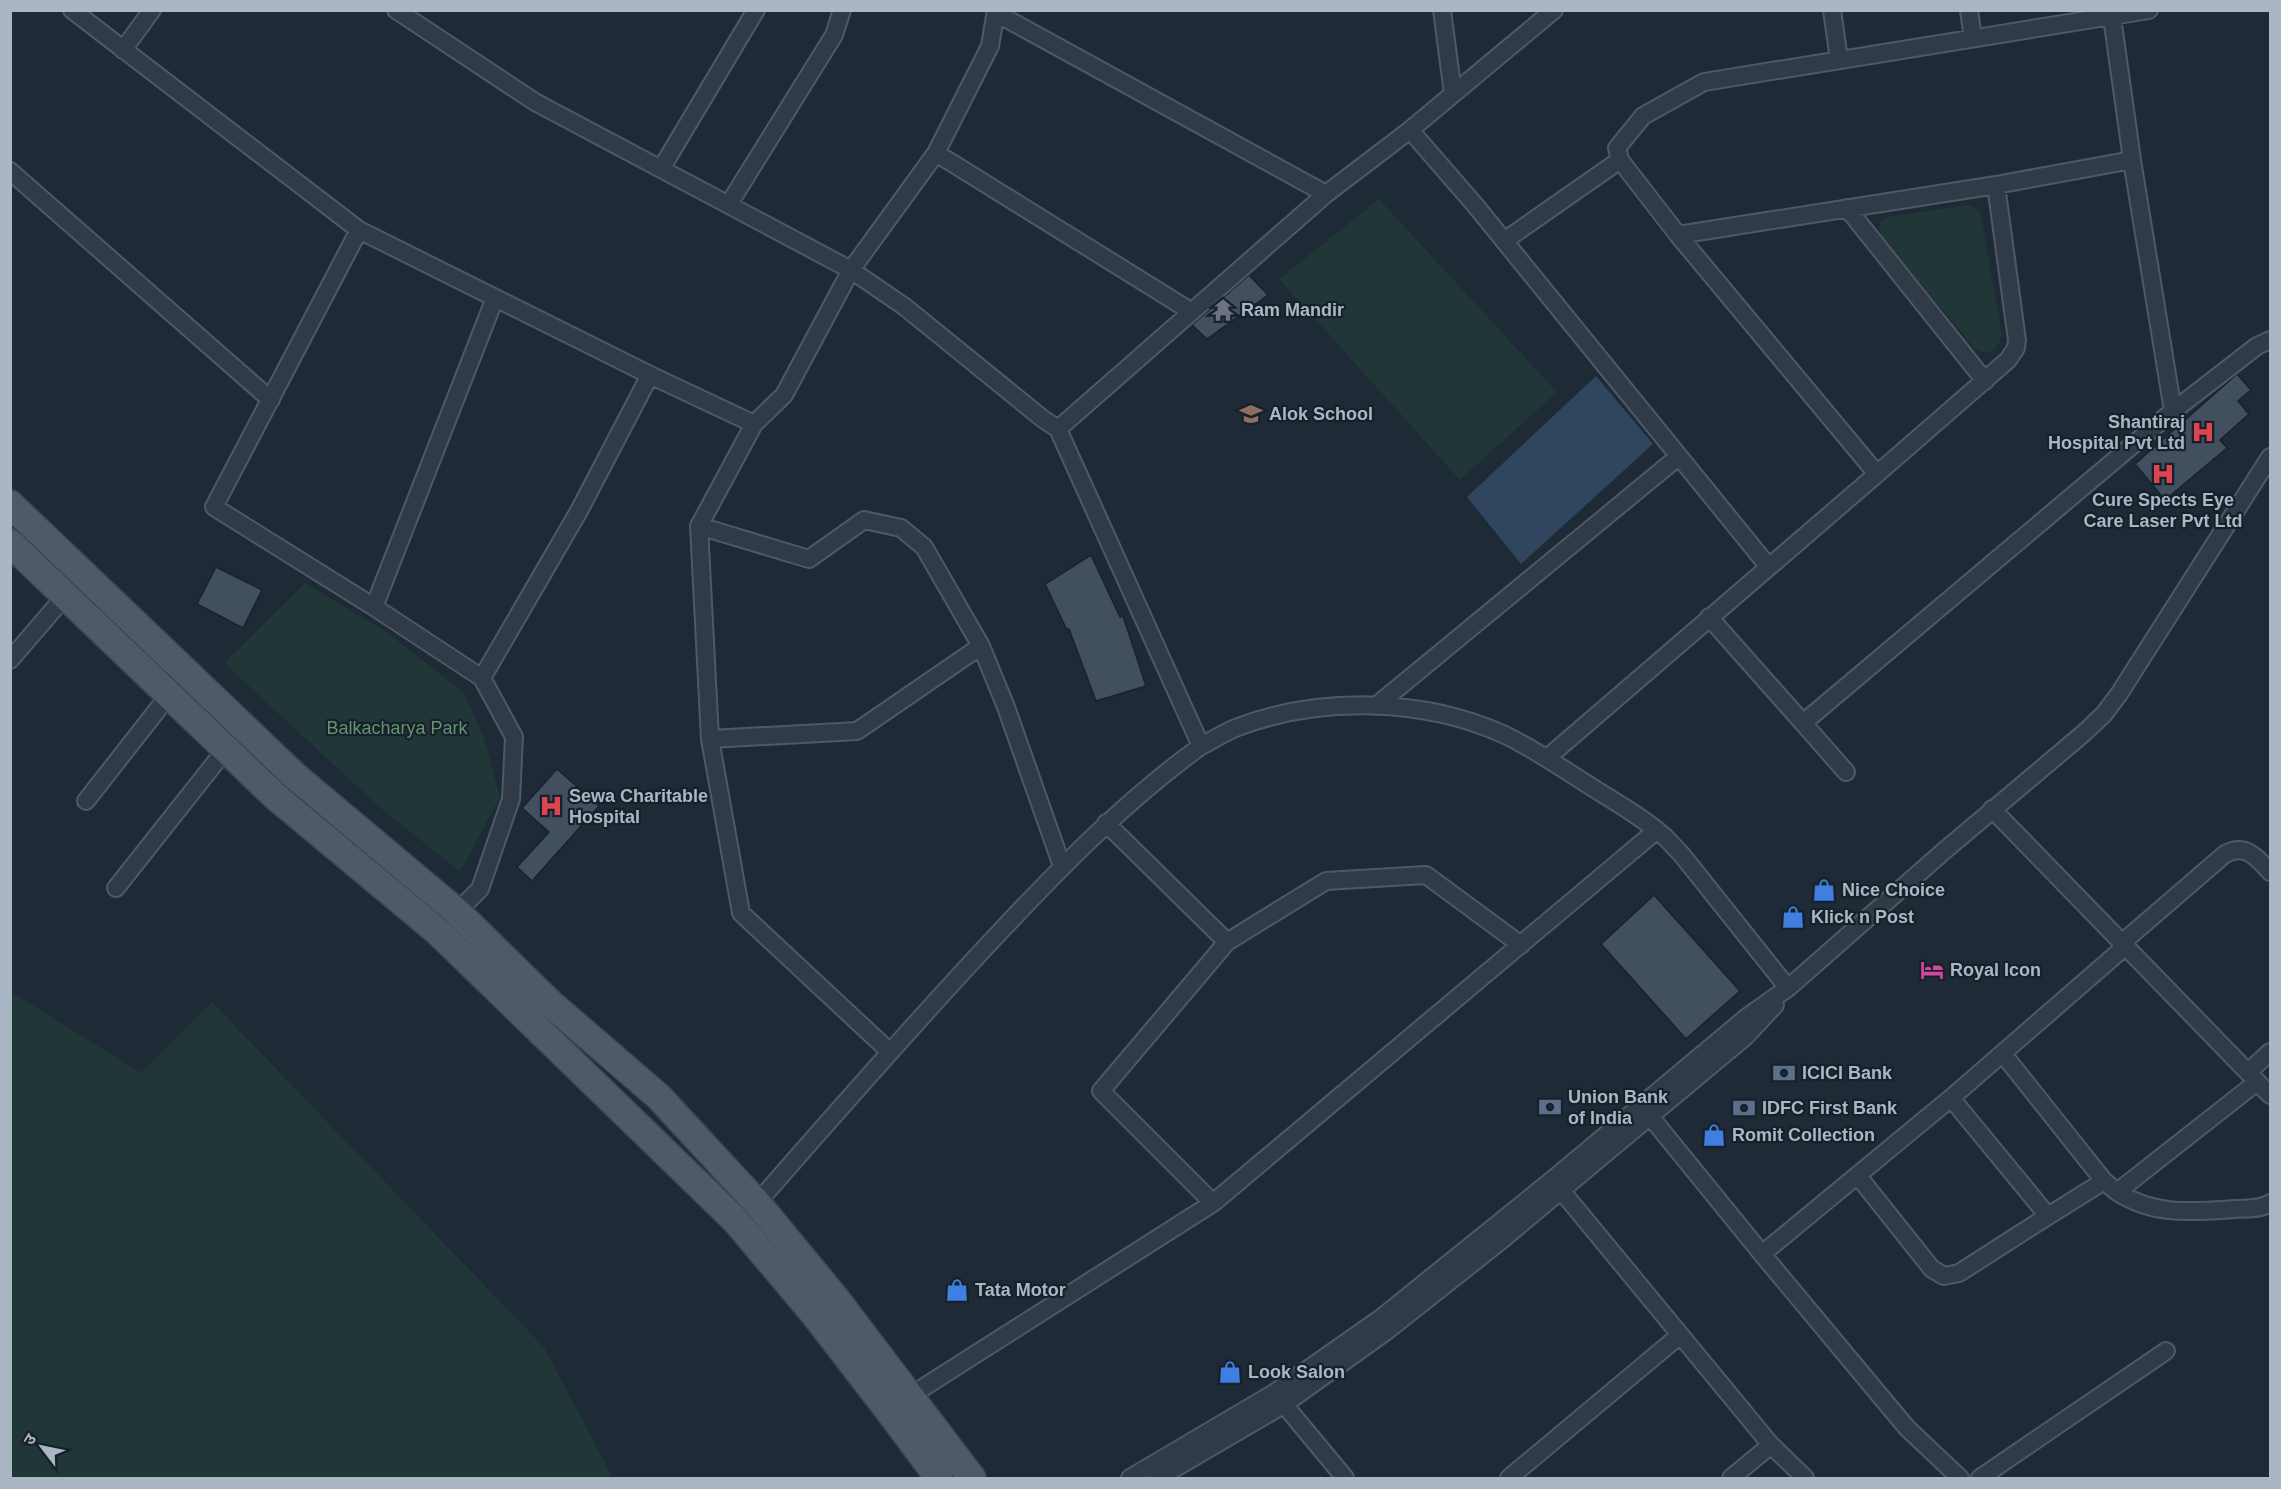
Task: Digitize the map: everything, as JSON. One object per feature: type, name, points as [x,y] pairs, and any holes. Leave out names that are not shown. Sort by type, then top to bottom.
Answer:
[{"type":"main road","points":[[10,504],[295,776],[457,912],[550,1003],[659,1097],[757,1203],[836,1299],[972,1479]]},
{"type":"main road","points":[[10,543],[276,797],[438,932],[736,1221],[815,1315],[890,1411],[939,1479]]},
{"type":"street","points":[[72,10],[359,230],[650,375],[754,424]]},
{"type":"street","points":[[123,50],[152,10]]},
{"type":"street","points":[[396,10],[535,102],[850,270],[905,307],[1059,429],[1201,746]]},
{"type":"street","points":[[662,168],[756,10]]},
{"type":"street","points":[[729,204],[834,35],[842,10]]},
{"type":"street","points":[[1442,10],[1453,94]]},
{"type":"street","points":[[1059,429],[1326,194],[1410,130],[1554,10]]},
{"type":"street","points":[[1832,10],[1839,60]]},
{"type":"street","points":[[1970,10],[1973,38]]},
{"type":"street","points":[[1877,474],[1678,235],[1620,160],[1617,148],[1643,116],[1704,82],[2111,14],[2149,10]]},
{"type":"street","points":[[890,1052],[741,913],[710,739],[699,526],[754,424],[784,395],[850,270],[936,153],[990,46],[996,12],[1326,194]]},
{"type":"street","points":[[2111,14],[2173,411]]},
{"type":"street","points":[[1410,130],[1504,241],[1768,566]]},
{"type":"street","points":[[936,153],[1192,312]]},
{"type":"street","points":[[1504,241],[1620,160]]},
{"type":"street","points":[[1678,235],[1996,185],[2132,160]]},
{"type":"street","points":[[10,171],[271,400]]},
{"type":"street","points":[[1547,758],[1709,616],[1986,381],[2013,355],[2017,340],[1996,185]]},
{"type":"street","points":[[1847,208],[1986,381]]},
{"type":"street","points":[[359,230],[213,507],[374,607],[482,678],[514,737],[511,799],[480,889],[457,912]]},
{"type":"street","points":[[374,607],[495,298]]},
{"type":"street","points":[[1803,723],[2173,411],[2257,346],[2271,340]]},
{"type":"street","points":[[482,678],[579,511],[650,375]]},
{"type":"street","points":[[1376,706],[1678,458]]},
{"type":"street","points":[[1158,1479],[1432,1297],[1557,1185],[1646,1111],[1747,1017],[1788,988],[1992,809],[2084,734],[2120,694],[2269,463]]},
{"type":"street","points":[[699,526],[809,559],[864,520],[901,528],[924,547],[981,646],[1006,707],[1062,866]]},
{"type":"street","points":[[10,660],[66,595]]},
{"type":"street","points":[[1709,616],[1846,772]]},
{"type":"street","points":[[710,739],[857,731],[981,646]]},
{"type":"street","points":[[86,801],[169,695]]},
{"type":"street","points":[[757,1203],[931,1005],[1062,866],[1106,824],[1201,746],[1237,728],[1310,709],[1348,705],[1428,712],[1480,725],[1503,734],[1547,758],[1657,830],[1682,855],[1788,988]]},
{"type":"street","points":[[116,888],[226,749]]},
{"type":"street","points":[[1992,809],[2271,1095]]},
{"type":"street","points":[[1106,824],[1227,942]]},
{"type":"street","points":[[910,1396],[1213,1203],[1657,830]]},
{"type":"street","points":[[1762,1254],[2002,1054],[2225,854],[2241,849],[2249,852],[2271,872]]},
{"type":"street","points":[[1213,1203],[1101,1091],[1227,942],[1326,881],[1426,876],[1521,945]]},
{"type":"street","points":[[2117,1192],[2252,1077],[2271,1052]]},
{"type":"street","points":[[2002,1054],[2104,1181],[2117,1192],[2139,1204],[2182,1212],[2258,1208],[2271,1203]]},
{"type":"street","points":[[1951,1098],[2048,1216]]},
{"type":"street","points":[[1646,1111],[1907,1428],[1960,1479]]},
{"type":"street","points":[[1858,1176],[1932,1269],[1944,1276],[1959,1272],[2104,1181]]},
{"type":"street","points":[[1557,1185],[1771,1445],[1805,1479]]},
{"type":"street","points":[[1509,1479],[1680,1335]]},
{"type":"street","points":[[1980,1479],[2166,1351]]},
{"type":"street","points":[[1130,1479],[1279,1399]]},
{"type":"street","points":[[1279,1399],[1345,1479]]},
{"type":"street","points":[[1731,1479],[1771,1445]]},
{"type":"green space","points":[[1379,199],[1557,392],[1460,480],[1279,279]]},
{"type":"green space","points":[[1967,205],[1974,207],[1981,215],[2002,335],[1995,349],[1988,352],[1974,348],[1879,231],[1880,224],[1887,217]]},
{"type":"green space","name":"Balkacharya Park","points":[[305,583],[388,633],[464,693],[484,738],[500,797],[460,872],[377,805],[224,663]]},
{"type":"green space","points":[[10,991],[141,1073],[212,1002],[544,1347],[613,1478],[11,1478]]},
{"type":"water","points":[[1596,376],[1653,444],[1521,564],[1467,497]]},
{"type":"building","name":"Ram Mandir","points":[[1249,275],[1268,295],[1207,339],[1192,325]]},
{"type":"building","points":[[2237,374],[2251,390],[2238,401],[2249,414],[2220,440],[2227,448],[2165,500],[2135,464]]},
{"type":"building","points":[[1091,555],[1120,617],[1123,616],[1146,686],[1096,701],[1069,629],[1067,630],[1045,584]]},
{"type":"building","points":[[216,567],[262,590],[243,628],[197,604]]},
{"type":"building","points":[[557,769],[599,806],[532,881],[517,867],[549,832],[522,808]]},
{"type":"building","points":[[1654,895],[1740,991],[1686,1039],[1601,944]]},
{"type":"place","name":"Ram Mandir","points":[[1223,310]]},
{"type":"place","name":"Alok School","points":[[1251,414]]},
{"type":"place","name":"Shantiraj Hospital Pvt Ltd","points":[[2203,432]]},
{"type":"place","name":"Cure Spects Eye Care Laser Pvt Ltd","points":[[2163,474]]},
{"type":"place","name":"Sewa Charitable Hospital","points":[[551,806]]},
{"type":"place","name":"Nice Choice","points":[[1824,890]]},
{"type":"place","name":"Klick n Post","points":[[1793,917]]},
{"type":"place","name":"Royal Icon","points":[[1932,970]]},
{"type":"place","name":"ICICI Bank","points":[[1784,1073]]},
{"type":"place","name":"Union Bank of India","points":[[1550,1107]]},
{"type":"place","name":"IDFC First Bank","points":[[1744,1108]]},
{"type":"place","name":"Romit Collection","points":[[1714,1135]]},
{"type":"place","name":"Tata Motor","points":[[957,1290]]},
{"type":"place","name":"Look Salon","points":[[1230,1372]]}]
